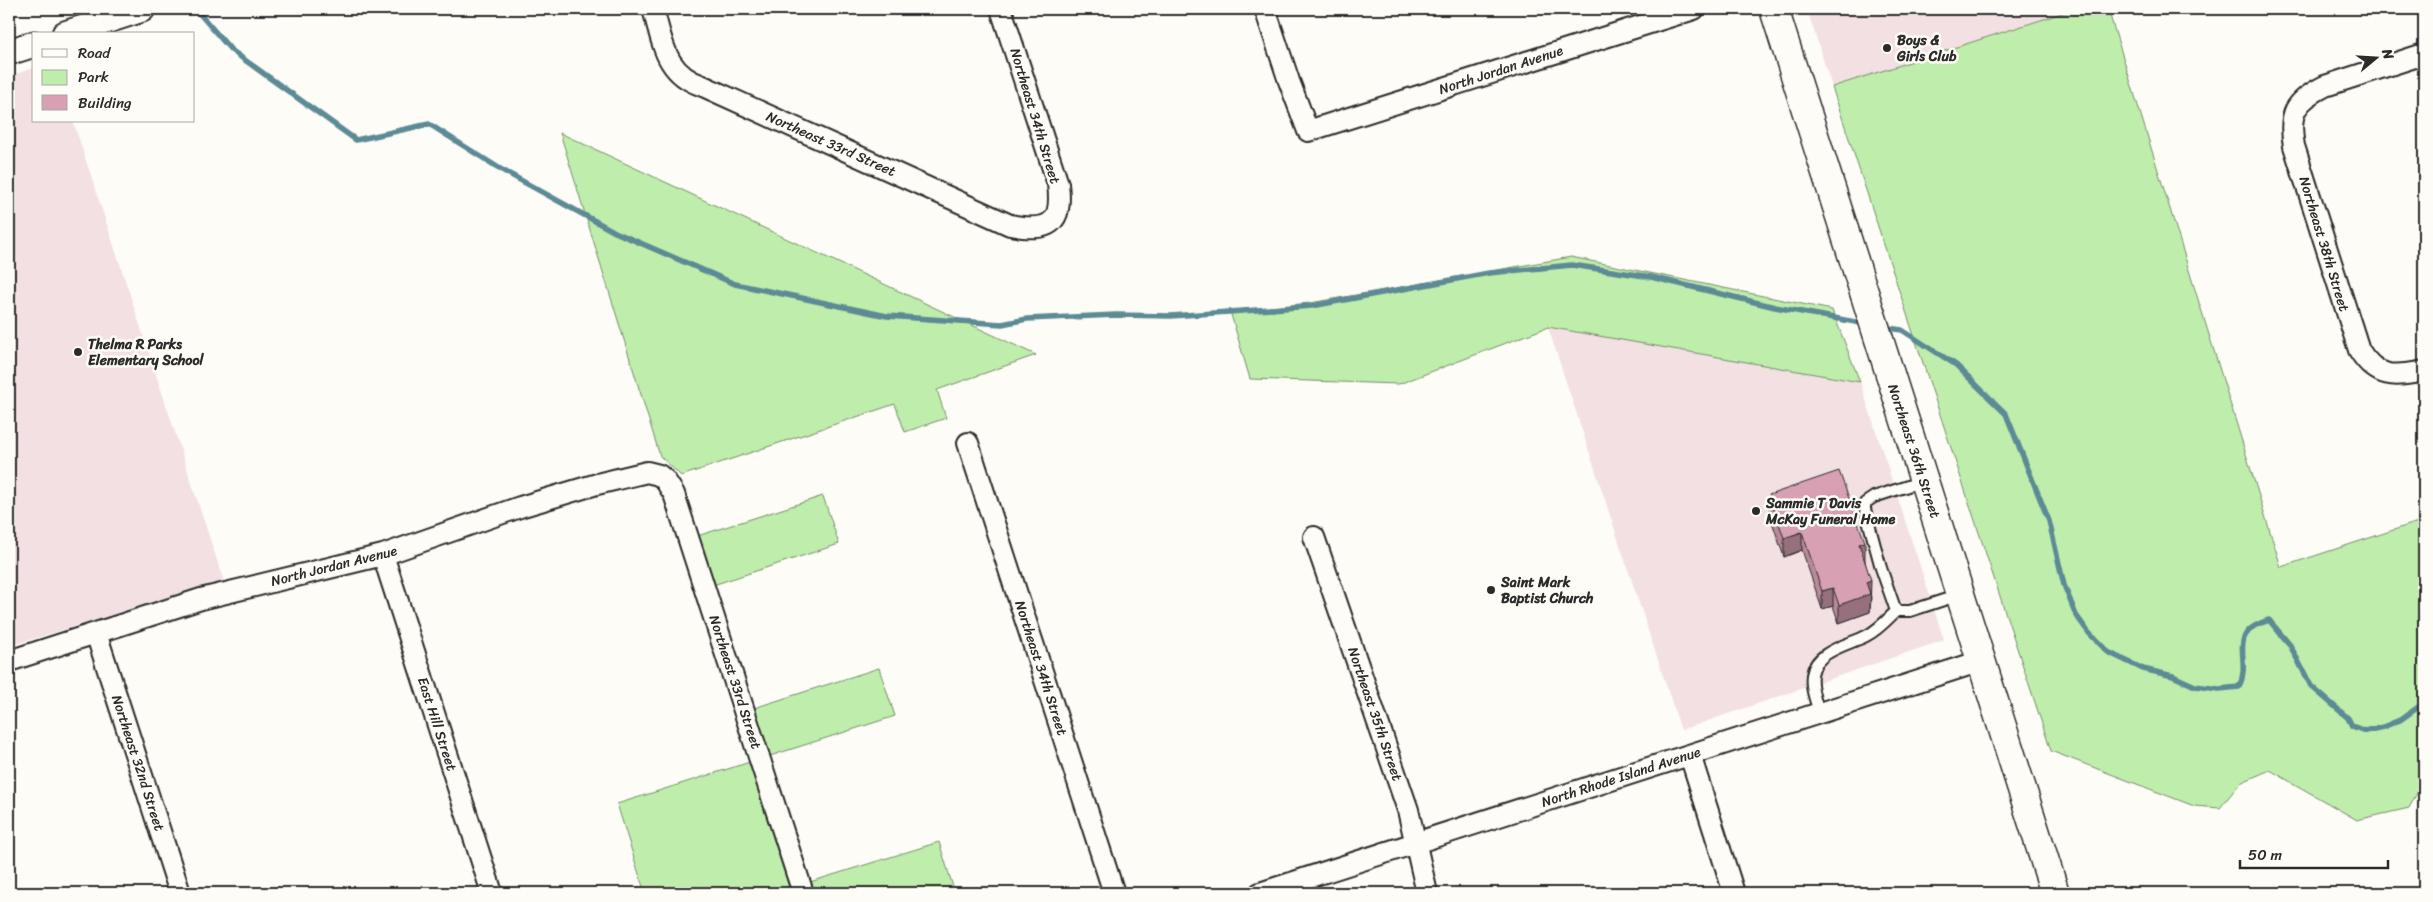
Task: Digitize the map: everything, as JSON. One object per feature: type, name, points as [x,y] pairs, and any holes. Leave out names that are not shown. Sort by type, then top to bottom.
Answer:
[{"type":"main road","name":"Northeast 36th Street","points":[[1774,9],[2056,893]]},
{"type":"street","points":[[71,32],[142,9]]},
{"type":"street","name":"Northeast 33rd Street","points":[[653,9],[670,61],[688,81],[703,86],[1010,225],[1029,228],[1050,223]]},
{"type":"street","name":"Northeast 34th Street","points":[[1002,9],[1058,184],[1060,204],[1057,216],[1050,223]]},
{"type":"street","name":"North Jordan Avenue","points":[[1265,9],[1308,131],[1694,9]]},
{"type":"street","points":[[9,52],[32,45]]},
{"type":"street","name":"Northeast 38th Street","points":[[2424,54],[2325,86],[2300,100],[2295,109],[2290,127],[2294,146],[2352,330],[2368,364],[2378,371],[2391,374],[2405,375],[2424,371]]},
{"type":"street","name":"Northeast 34th Street","points":[[968,443],[1114,893]]},
{"type":"street","name":"North Jordan Avenue","points":[[9,661],[201,599],[383,555],[511,510],[596,484],[647,472],[659,475]]},
{"type":"street","name":"Northeast 33rd Street","points":[[659,475],[665,480],[674,494],[803,893]]},
{"type":"street","name":"Northeast 35th Street","points":[[1314,537],[1408,810],[1427,893]]},
{"type":"street","name":"East Hill Street","points":[[383,555],[492,893]]},
{"type":"street","name":"Northeast 32nd Street","points":[[96,634],[180,893]]},
{"type":"street","name":"North Rhode Island Avenue","points":[[1260,893],[1981,661]]},
{"type":"street","points":[[1690,755],[1734,893]]},
{"type":"lane","points":[[1896,610],[1880,568],[1865,503],[1874,497],[1924,481]]},
{"type":"lane","points":[[1896,610],[1910,611],[1960,595]]},
{"type":"lane","points":[[1819,713],[1812,685],[1812,674],[1817,662],[1832,651],[1868,635],[1881,626],[1896,610]]},
{"type":"shaded area","name":"Boys & Girls Club","points":[[1807,9],[2075,9],[1832,87]]},
{"type":"shaded area","name":"Thelma R Parks Elementary School","points":[[32,69],[32,122],[73,122],[224,582],[9,646],[9,76]]},
{"type":"shaded area","name":"Sammie T Davis McKay Funeral Home","points":[[1548,327],[1860,382],[1944,640],[1681,730]]},
{"type":"green space","points":[[2075,9],[2108,9],[2281,567],[2424,520],[2424,780],[2409,808],[2357,820],[2270,770],[2240,783],[2220,808],[2194,806],[2051,751],[1832,87]]},
{"type":"green space","points":[[560,133],[1036,355],[937,390],[946,418],[905,432],[895,404],[681,476],[660,456]]},
{"type":"green space","points":[[1571,257],[1832,310],[1860,382],[1548,327],[1399,384],[1250,379],[1230,311],[1310,303]]},
{"type":"green space","points":[[823,496],[839,544],[710,586],[694,537]]},
{"type":"green space","points":[[879,668],[895,716],[770,756],[754,708]]},
{"type":"green space","points":[[750,762],[790,890],[780,893],[645,893],[617,804]]},
{"type":"green space","points":[[939,842],[954,890],[945,893],[813,893],[810,882]]},
{"type":"building","points":[[1839,471],[1865,542],[1859,544],[1871,580],[1866,582],[1870,594],[1839,605],[1833,588],[1822,591],[1802,532],[1784,538],[1769,495]]},
{"type":"waterway","points":[[199,13],[231,50],[356,140],[429,124],[502,170],[615,232],[735,284],[887,316],[1002,324],[1027,319],[1116,315],[1171,316],[1312,306],[1489,273],[1572,265],[1651,277],[1775,307],[1866,324]]},
{"type":"waterway","points":[[1882,327],[1902,330],[1956,365],[2006,414],[2049,521],[2064,585],[2076,615],[2089,633],[2108,652],[2143,669],[2173,676],[2195,686],[2219,689],[2239,687],[2243,666],[2243,640],[2247,632],[2269,620],[2290,645],[2311,686],[2348,718],[2352,726],[2365,731],[2383,727],[2400,720],[2424,703]]},
{"type":"place","name":"Boys & Girls Club","points":[[1887,48]]},
{"type":"place","name":"Thelma R Parks Elementary School","points":[[78,352]]},
{"type":"place","name":"Sammie T Davis McKay Funeral Home","points":[[1756,511]]},
{"type":"place","name":"Saint Mark Baptist Church","points":[[1491,590]]}]
